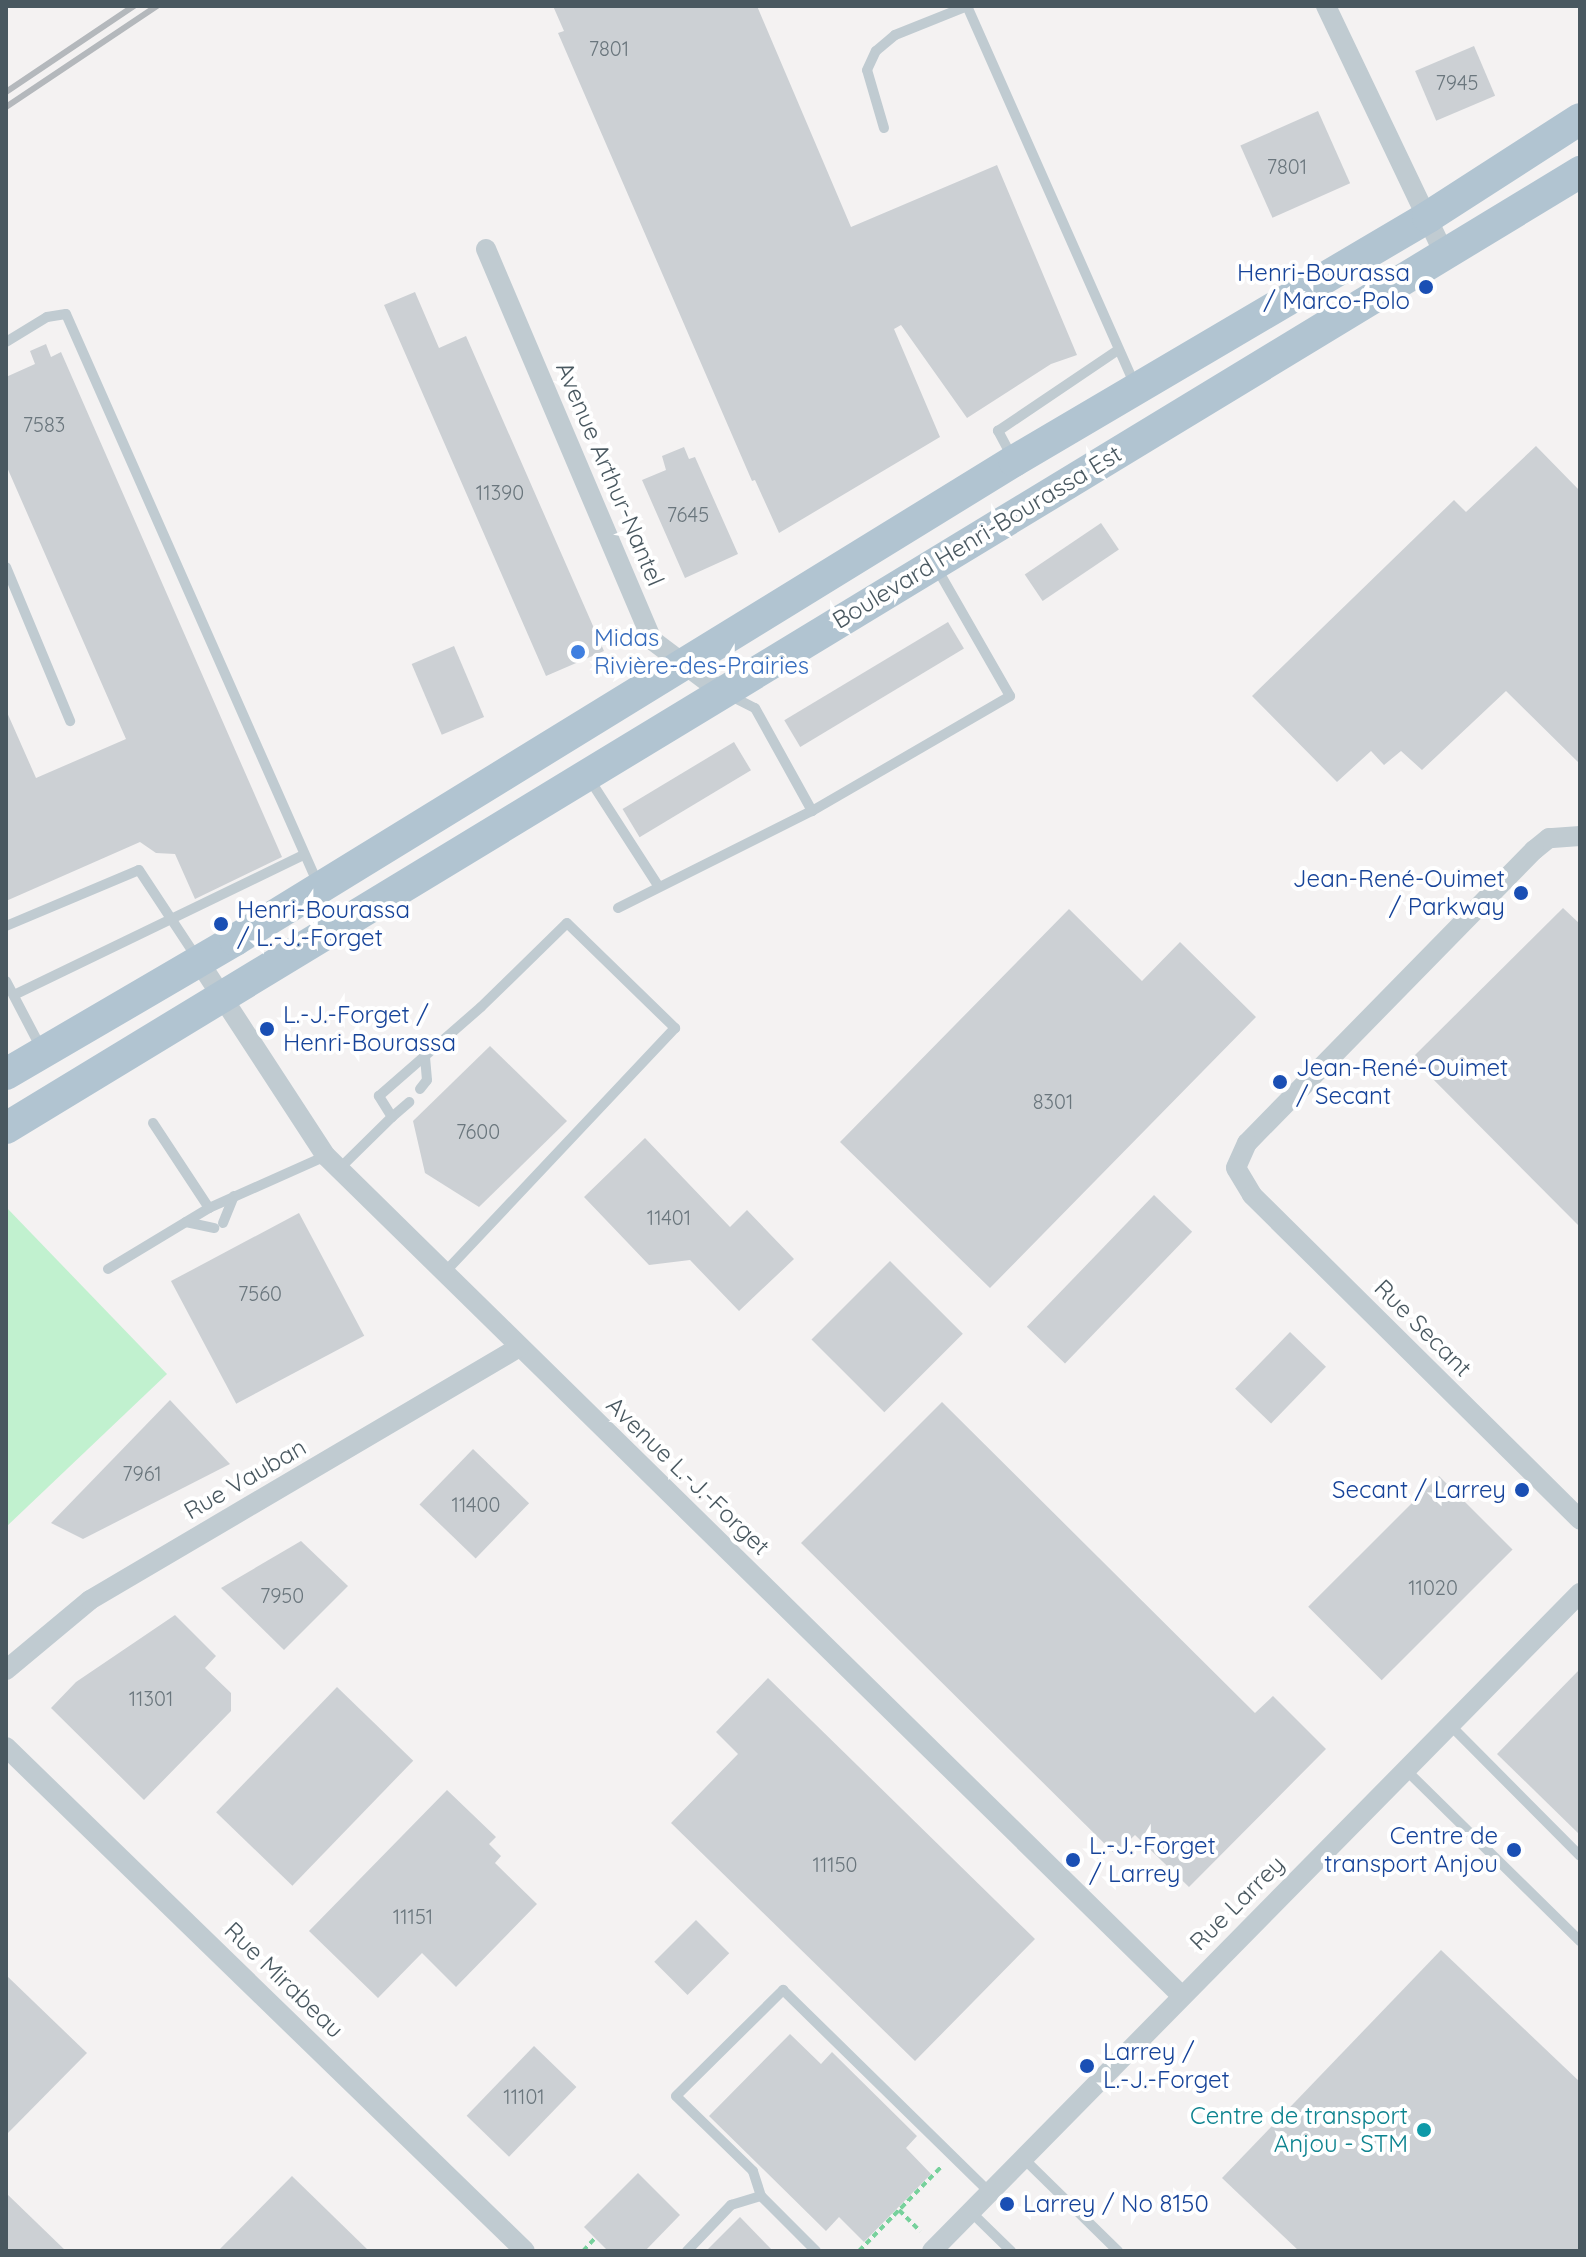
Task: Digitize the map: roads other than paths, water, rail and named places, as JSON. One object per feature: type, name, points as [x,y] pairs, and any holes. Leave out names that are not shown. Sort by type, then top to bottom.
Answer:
[{"type":"main road","name":"Boulevard Henri-Bourassa Est","points":[[6,1074],[320,887],[1014,461],[1428,217],[1580,119]]},
{"type":"main road","name":"Boulevard Henri-Bourassa Est","points":[[6,1128],[720,691],[1580,172]]},
{"type":"street","points":[[1326,6],[1444,253]]},
{"type":"street","name":"Avenue Arthur-Nantel","points":[[486,249],[652,640],[681,667],[720,691]]},
{"type":"street","name":"Rue Secant","points":[[1580,836],[1557,836],[1534,850],[1247,1143],[1236,1168],[1252,1195],[1580,1520]]},
{"type":"street","name":"Avenue L.-J.-Forget","points":[[198,960],[333,1163],[1182,1996]]},
{"type":"street","name":"Rue Vauban","points":[[6,1670],[90,1600],[519,1347]]},
{"type":"street","name":"Rue Larrey","points":[[932,2251],[1580,1593]]},
{"type":"street","name":"Rue Mirabeau","points":[[6,1747],[525,2251]]},
{"type":"lane","points":[[884,128],[867,70],[876,51],[895,35],[965,6],[1136,388]]},
{"type":"lane","points":[[6,342],[47,317],[66,314],[320,887]]},
{"type":"lane","points":[[1014,461],[998,431],[1118,350]]},
{"type":"lane","points":[[618,908],[812,811],[1010,696],[934,563]]},
{"type":"lane","points":[[6,567],[70,721]]},
{"type":"lane","points":[[720,691],[755,708],[812,811]]},
{"type":"lane","points":[[586,775],[659,887]]},
{"type":"lane","points":[[14,995],[304,855]]},
{"type":"lane","points":[[6,926],[139,870],[198,960]]},
{"type":"lane","points":[[392,1117],[379,1096],[567,923],[675,1028],[445,1272]]},
{"type":"lane","points":[[6,981],[43,1052]]},
{"type":"lane","points":[[420,1089],[427,1080],[425,1056]]},
{"type":"lane","points":[[108,1269],[234,1196],[333,1163],[409,1102]]},
{"type":"lane","points":[[153,1123],[209,1208]]},
{"type":"lane","points":[[186,1222],[218,1225],[234,1208],[234,1196]]},
{"type":"lane","points":[[1451,1726],[1580,1856]]},
{"type":"lane","points":[[1407,1771],[1580,1941]]},
{"type":"lane","points":[[816,2251],[761,2196],[753,2171],[676,2096],[783,1990],[989,2192]]},
{"type":"lane","points":[[1023,2158],[1118,2251]]},
{"type":"lane","points":[[687,2251],[731,2205],[761,2196]]},
{"type":"lane","points":[[971,2212],[1011,2251]]},
{"type":"railway","points":[[6,92],[134,6]]},
{"type":"railway","points":[[6,107],[157,6]]},
{"type":"place","name":"Henri-Bourassa / Marco-Polo","points":[[1426,287]]},
{"type":"place","name":"Midas Rivière-des-Prairies","points":[[578,652]]},
{"type":"place","name":"Jean-René-Ouimet / Parkway","points":[[1521,893]]},
{"type":"place","name":"Henri-Bourassa / L.-J.-Forget","points":[[221,924]]},
{"type":"place","name":"L.-J.-Forget / Henri-Bourassa","points":[[267,1029]]},
{"type":"place","name":"Jean-René-Ouimet / Secant","points":[[1280,1082]]},
{"type":"place","name":"Secant / Larrey","points":[[1522,1490]]},
{"type":"place","name":"Centre de transport Anjou","points":[[1514,1850]]},
{"type":"place","name":"L.-J.-Forget / Larrey","points":[[1073,1860]]},
{"type":"place","name":"Larrey / L.-J.-Forget","points":[[1087,2066]]},
{"type":"place","name":"Centre de transport Anjou - STM","points":[[1424,2130]]},
{"type":"place","name":"Larrey / No 8150","points":[[1007,2204]]}]
